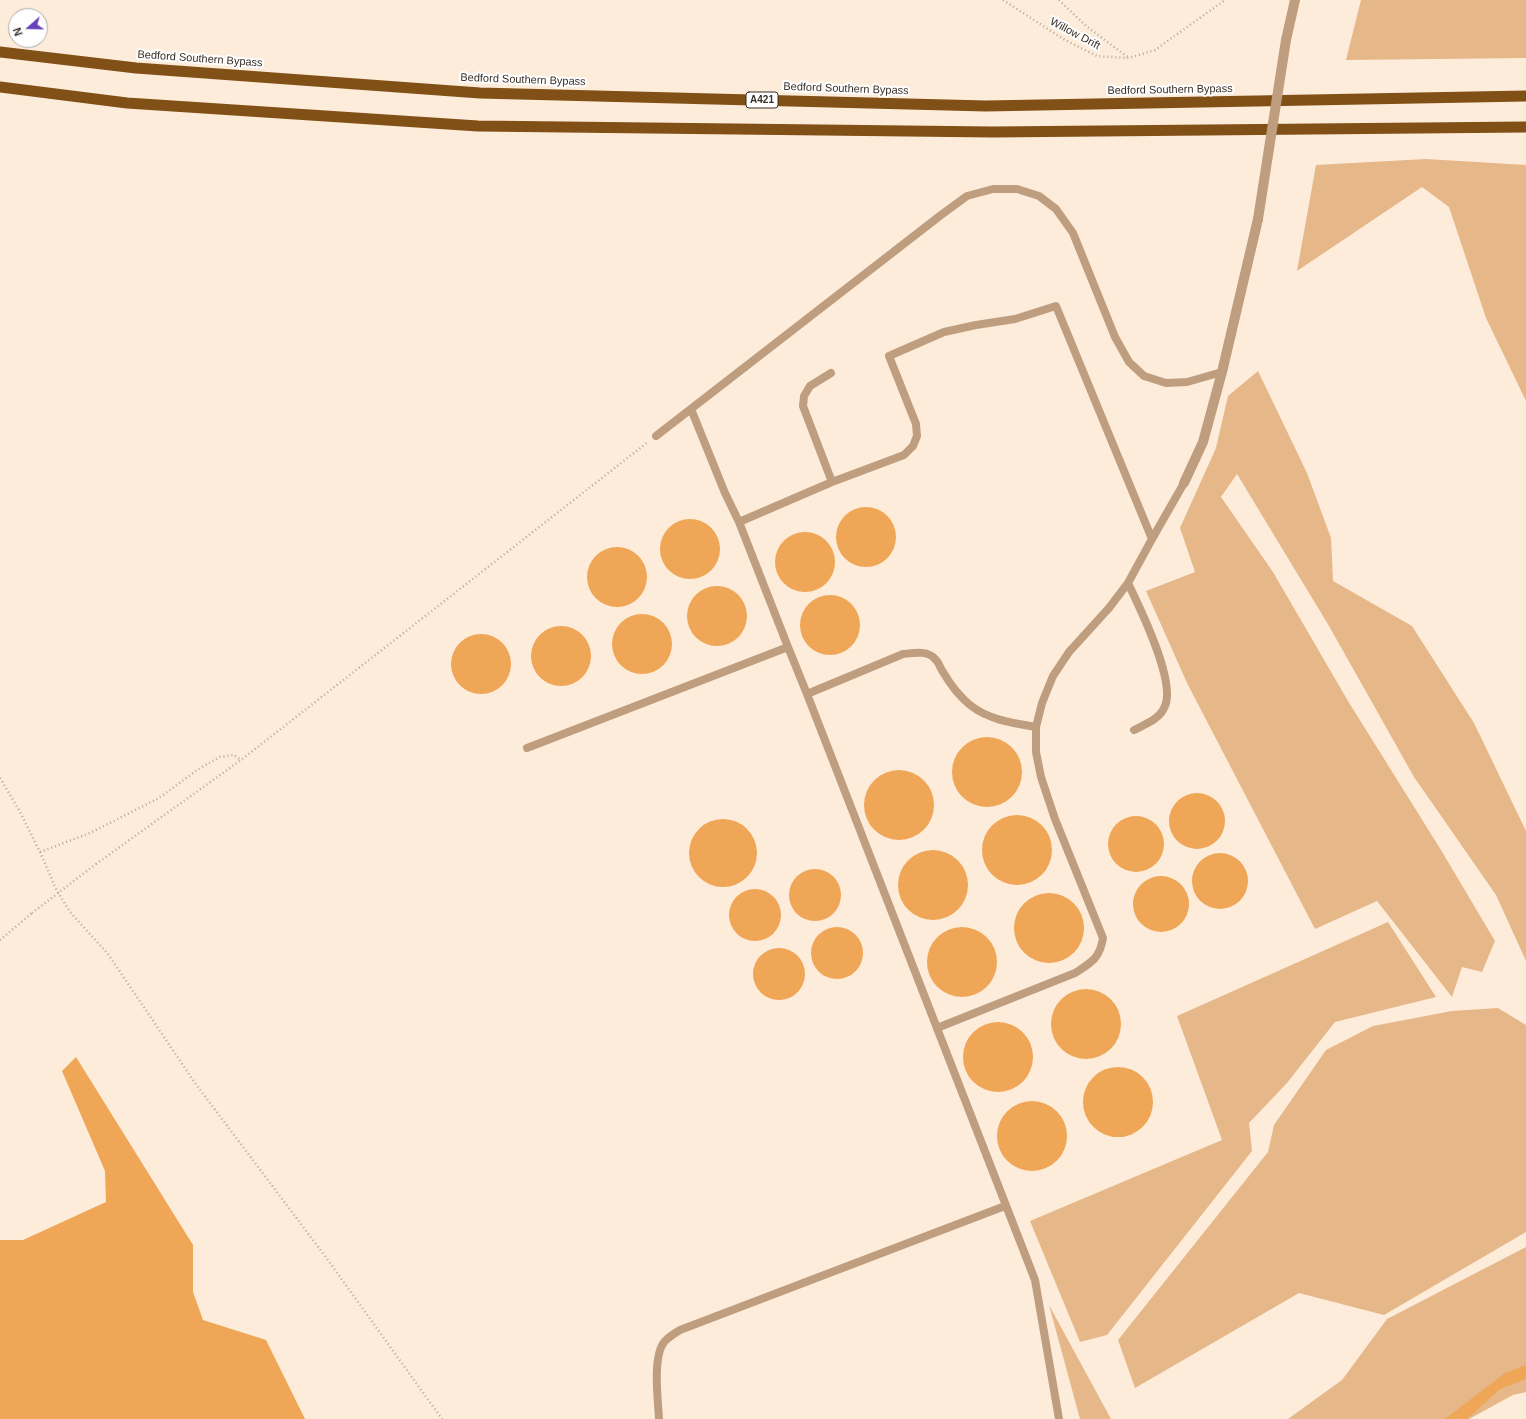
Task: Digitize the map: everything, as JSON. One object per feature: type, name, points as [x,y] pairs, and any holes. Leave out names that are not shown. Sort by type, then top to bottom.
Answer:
[{"type":"highway","name":"Bedford Southern Bypass","points":[[0,52],[136,68],[480,93],[986,106],[1526,96]]},
{"type":"highway","points":[[0,87],[127,103],[478,126],[993,132],[1526,127]]},
{"type":"street","points":[[1184,483],[1203,442],[1222,372],[1258,219],[1286,40],[1295,0]]},
{"type":"lane","points":[[656,436],[941,215],[967,196],[993,189],[1017,189],[1038,196],[1056,209],[1073,233],[1114,337],[1129,362],[1144,376],[1166,383],[1187,382],[1222,372]]},
{"type":"lane","points":[[739,522],[832,482],[904,455],[913,446],[917,436],[916,424],[889,356],[944,332],[1014,319],[1056,306],[1152,539]]},
{"type":"lane","points":[[831,373],[810,386],[804,396],[803,406],[832,482]]},
{"type":"lane","points":[[691,409],[725,493],[739,522],[807,694],[1035,1280],[1059,1419]]},
{"type":"lane","points":[[936,1028],[1075,974],[1093,962],[1101,950],[1103,938],[1055,819],[1041,777],[1036,752],[1036,727],[1042,703],[1053,676],[1069,652],[1109,608],[1128,583],[1184,483]]},
{"type":"lane","points":[[1128,583],[1155,646],[1167,687],[1167,698],[1161,713],[1134,730]]},
{"type":"lane","points":[[527,748],[788,647]]},
{"type":"lane","points":[[807,694],[903,654],[916,652],[927,654],[935,658],[955,690],[970,705],[987,715],[1007,722],[1036,727]]},
{"type":"lane","points":[[659,1419],[656,1378],[658,1357],[664,1342],[680,1330],[1005,1206]]},
{"type":"path","name":"Willow Drift","points":[[1003,0],[1065,40],[1098,56],[1129,58],[1155,50],[1225,0]]},
{"type":"path","points":[[1059,0],[1086,26],[1129,58]]},
{"type":"path","points":[[0,940],[32,913],[96,864],[241,760],[656,436]]},
{"type":"path","points":[[40,852],[90,833],[159,798],[200,768],[220,757],[234,755],[241,760]]},
{"type":"path","points":[[0,778],[19,810],[40,852],[56,889],[70,912],[108,954],[195,1083],[325,1256],[442,1419]]},
{"type":"shaded area","points":[[1361,0],[1526,0],[1526,58],[1346,60]]},
{"type":"shaded area","points":[[1426,159],[1526,165],[1526,401],[1486,318],[1449,207],[1422,187],[1297,271],[1316,165]]},
{"type":"shaded area","points":[[1258,371],[1307,473],[1331,538],[1333,581],[1412,626],[1474,723],[1526,831],[1526,961],[1496,895],[1414,777],[1329,626],[1237,474],[1221,497],[1273,572],[1348,701],[1441,850],[1495,941],[1482,972],[1462,967],[1452,997],[1377,901],[1315,929],[1188,685],[1146,591],[1195,572],[1180,528],[1216,448],[1228,396]]},
{"type":"shaded area","points":[[866,507],[882,512],[887,516],[891,521],[896,537],[891,553],[887,558],[882,562],[866,567],[850,562],[845,558],[841,553],[836,537],[841,521],[845,516],[850,512]]},
{"type":"shaded area","points":[[690,519],[706,524],[711,528],[715,533],[720,549],[715,565],[711,570],[706,574],[690,579],[674,574],[669,570],[665,565],[660,549],[665,533],[669,528],[674,524]]},
{"type":"shaded area","points":[[805,532],[821,537],[826,541],[830,546],[835,562],[830,578],[826,583],[821,587],[805,592],[789,587],[784,583],[780,578],[775,562],[780,546],[784,541],[789,537]]},
{"type":"shaded area","points":[[617,547],[633,552],[638,556],[642,561],[647,577],[642,593],[638,598],[633,602],[617,607],[601,602],[596,598],[592,593],[587,577],[592,561],[596,556],[601,552]]},
{"type":"shaded area","points":[[717,586],[733,591],[738,595],[742,600],[747,616],[742,632],[738,637],[733,641],[717,646],[701,641],[696,637],[692,632],[687,616],[692,600],[696,595],[701,591]]},
{"type":"shaded area","points":[[830,595],[846,600],[851,604],[855,609],[860,625],[855,641],[851,646],[846,650],[830,655],[814,650],[809,646],[805,641],[800,625],[805,609],[809,604],[814,600]]},
{"type":"shaded area","points":[[642,614],[658,619],[663,623],[667,628],[672,644],[667,660],[663,665],[658,669],[642,674],[626,669],[621,665],[617,660],[612,644],[617,628],[621,623],[626,619]]},
{"type":"shaded area","points":[[561,626],[577,631],[582,635],[586,640],[591,656],[586,672],[582,677],[577,681],[561,686],[545,681],[540,677],[536,672],[531,656],[536,640],[540,635],[545,631]]},
{"type":"shaded area","points":[[481,634],[497,639],[502,643],[506,648],[511,664],[506,680],[502,685],[497,689],[481,694],[465,689],[460,685],[456,680],[451,664],[456,648],[460,643],[465,639]]},
{"type":"shaded area","points":[[987,737],[1000,740],[1012,747],[1019,759],[1022,772],[1019,785],[1012,797],[1000,804],[987,807],[974,804],[962,797],[955,785],[952,772],[955,759],[962,747],[974,740]]},
{"type":"shaded area","points":[[899,770],[912,773],[924,780],[931,792],[934,805],[931,818],[924,830],[912,837],[899,840],[886,837],[874,830],[867,818],[864,805],[867,792],[874,780],[886,773]]},
{"type":"shaded area","points":[[1197,793],[1208,795],[1217,801],[1223,810],[1225,821],[1223,832],[1217,841],[1208,847],[1197,849],[1186,847],[1177,841],[1171,832],[1169,821],[1171,810],[1177,801],[1186,795]]},
{"type":"shaded area","points":[[1017,815],[1030,818],[1042,825],[1049,837],[1052,850],[1049,863],[1042,875],[1030,882],[1017,885],[1004,882],[992,875],[985,863],[982,850],[985,837],[992,825],[1004,818]]},
{"type":"shaded area","points":[[1136,816],[1147,818],[1156,824],[1162,833],[1164,844],[1162,855],[1156,864],[1147,870],[1136,872],[1125,870],[1116,864],[1110,855],[1108,844],[1110,833],[1116,824],[1125,818]]},
{"type":"shaded area","points":[[716,819],[730,819],[742,824],[752,834],[757,846],[757,860],[752,872],[742,882],[730,887],[716,887],[704,882],[694,872],[689,860],[689,846],[694,834],[704,824]]},
{"type":"shaded area","points":[[933,850],[946,853],[958,860],[965,872],[968,885],[965,898],[958,910],[946,917],[933,920],[920,917],[908,910],[901,898],[898,885],[901,872],[908,860],[920,853]]},
{"type":"shaded area","points":[[1220,853],[1231,855],[1240,861],[1246,870],[1248,881],[1246,892],[1240,901],[1231,907],[1220,909],[1209,907],[1200,901],[1194,892],[1192,881],[1194,870],[1200,861],[1209,855]]},
{"type":"shaded area","points":[[815,869],[825,871],[833,877],[839,885],[841,895],[839,905],[833,913],[825,919],[815,921],[805,919],[797,913],[791,905],[789,895],[791,885],[797,877],[805,871]]},
{"type":"shaded area","points":[[1161,876],[1172,878],[1181,884],[1187,893],[1189,904],[1187,915],[1181,924],[1172,930],[1161,932],[1150,930],[1141,924],[1135,915],[1133,904],[1135,893],[1141,884],[1150,878]]},
{"type":"shaded area","points":[[755,889],[765,891],[773,897],[779,905],[781,915],[779,925],[773,933],[765,939],[755,941],[745,939],[737,933],[731,925],[729,915],[731,905],[737,897],[745,891]]},
{"type":"shaded area","points":[[1049,893],[1062,896],[1074,903],[1081,915],[1084,928],[1081,941],[1074,953],[1062,960],[1049,963],[1036,960],[1024,953],[1017,941],[1014,928],[1017,915],[1024,903],[1036,896]]},
{"type":"shaded area","points":[[1388,922],[1436,997],[1335,1022],[1287,1083],[1249,1123],[1252,1151],[1107,1335],[1080,1342],[1030,1221],[1222,1140],[1177,1016]]},
{"type":"shaded area","points":[[837,927],[847,929],[855,935],[861,943],[863,953],[861,963],[855,971],[847,977],[837,979],[827,977],[819,971],[813,963],[811,953],[813,943],[819,935],[827,929]]},
{"type":"shaded area","points":[[962,927],[975,930],[987,937],[994,949],[997,962],[994,975],[987,987],[975,994],[962,997],[949,994],[937,987],[930,975],[927,962],[930,949],[937,937],[949,930]]},
{"type":"shaded area","points":[[779,948],[789,950],[797,956],[803,964],[805,974],[803,984],[797,992],[789,998],[779,1000],[769,998],[761,992],[755,984],[753,974],[755,964],[761,956],[769,950]]},
{"type":"shaded area","points":[[1086,989],[1099,992],[1111,999],[1118,1011],[1121,1024],[1118,1037],[1111,1049],[1099,1056],[1086,1059],[1073,1056],[1061,1049],[1054,1037],[1051,1024],[1054,1011],[1061,999],[1073,992]]},
{"type":"shaded area","points":[[1498,1008],[1526,1025],[1526,1232],[1384,1315],[1299,1293],[1135,1388],[1118,1340],[1268,1152],[1274,1125],[1326,1050],[1373,1026],[1452,1011]]},
{"type":"shaded area","points":[[998,1022],[1011,1025],[1023,1032],[1030,1044],[1033,1057],[1030,1070],[1023,1082],[1011,1089],[998,1092],[985,1089],[973,1082],[966,1070],[963,1057],[966,1044],[973,1032],[985,1025]]},
{"type":"shaded area","points":[[76,1057],[193,1245],[193,1292],[203,1320],[266,1340],[305,1419],[0,1419],[0,1240],[23,1240],[106,1202],[105,1171],[62,1071]]},
{"type":"shaded area","points":[[1118,1067],[1131,1070],[1143,1077],[1150,1089],[1153,1102],[1150,1115],[1143,1127],[1131,1134],[1118,1137],[1105,1134],[1093,1127],[1086,1115],[1083,1102],[1086,1089],[1093,1077],[1105,1070]]},
{"type":"shaded area","points":[[1032,1101],[1045,1104],[1057,1111],[1064,1123],[1067,1136],[1064,1149],[1057,1161],[1045,1168],[1032,1171],[1019,1168],[1007,1161],[1000,1149],[997,1136],[1000,1123],[1007,1111],[1019,1104]]},
{"type":"shaded area","points":[[1526,1247],[1526,1392],[1513,1395],[1469,1419],[1288,1419],[1342,1380],[1387,1319]]},
{"type":"shaded area","points":[[1049,1305],[1111,1419],[1080,1419]]},
{"type":"shaded area","points":[[1526,1365],[1526,1379],[1500,1389],[1467,1419],[1445,1419],[1505,1373]]}]
